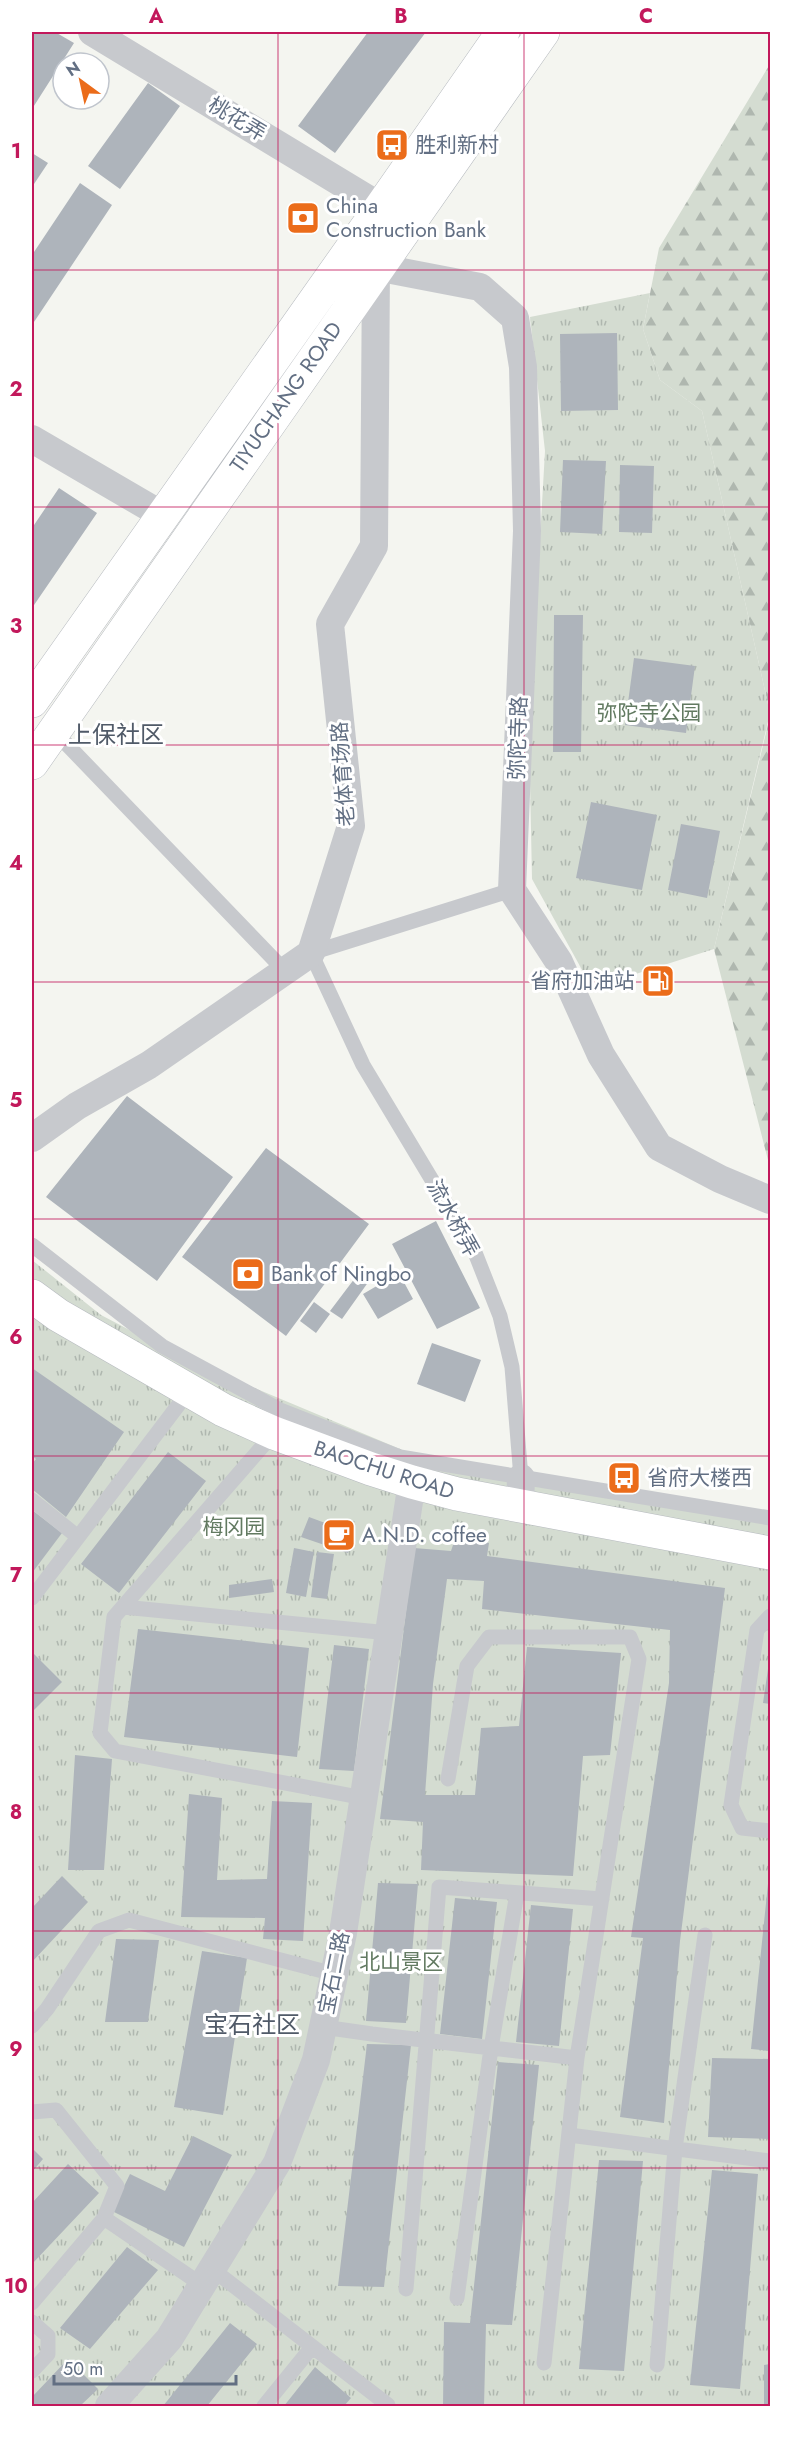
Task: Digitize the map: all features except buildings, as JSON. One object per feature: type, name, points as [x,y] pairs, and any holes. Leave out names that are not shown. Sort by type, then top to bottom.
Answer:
[{"type":"main road","name":"TIYUCHANG ROAD","points":[[32,701],[503,32]]},
{"type":"main road","name":"TIYUCHANG ROAD","points":[[32,763],[376,267],[543,32]]},
{"type":"main road","name":"BAOCHU ROAD","points":[[32,1296],[58,1315],[223,1410],[274,1433],[412,1482],[520,1492],[771,1553]]},
{"type":"street","name":"桃花弄","points":[[92,32],[381,207]]},
{"type":"street","name":"弥陀寺路","points":[[376,267],[480,287],[515,318],[523,367],[527,531],[512,890]]},
{"type":"street","name":"老体育场路","points":[[311,952],[351,826],[330,624],[374,546],[376,267]]},
{"type":"street","points":[[32,439],[164,516]]},
{"type":"street","points":[[512,890],[559,962],[601,1055],[659,1147],[720,1179],[771,1200]]},
{"type":"street","points":[[32,1138],[77,1106],[149,1065],[311,952]]},
{"type":"street","name":"宝石二路","points":[[109,2406],[169,2339],[277,2163],[316,2060],[334,1974],[412,1482]]},
{"type":"lane","points":[[54,731],[285,971]]},
{"type":"lane","points":[[311,952],[512,890]]},
{"type":"lane","name":"流水桥弄","points":[[311,952],[363,1065],[474,1250],[500,1316],[512,1367],[520,1492]]},
{"type":"lane","points":[[32,1245],[162,1346],[280,1410],[399,1457],[520,1492],[771,1518]]},
{"type":"lane","points":[[127,1319],[161,1376]]},
{"type":"lane","points":[[32,1598],[189,1391]]},
{"type":"lane","points":[[274,1433],[114,1617],[100,1733],[115,1751],[363,1798]]},
{"type":"lane","points":[[32,1500],[78,1537]]},
{"type":"lane","points":[[123,1607],[389,1633]]},
{"type":"lane","points":[[771,1616],[757,1630],[731,1804],[742,1828],[771,1831]]},
{"type":"lane","points":[[448,1779],[467,1666],[489,1637],[630,1637],[639,1659],[578,2058],[544,2363]]},
{"type":"lane","points":[[406,2289],[439,1887],[602,1899]]},
{"type":"lane","points":[[457,2298],[491,2048],[517,1893]]},
{"type":"lane","points":[[32,2026],[47,2009],[99,1931],[129,1920],[334,1974]]},
{"type":"lane","points":[[657,2365],[675,2149],[705,1935]]},
{"type":"lane","points":[[323,2026],[428,2041],[578,2058]]},
{"type":"lane","points":[[32,2112],[56,2110],[117,2186],[104,2218],[32,2303]]},
{"type":"lane","points":[[569,2135],[771,2161]]},
{"type":"lane","points":[[104,2218],[207,2277],[312,2346],[388,2405],[386,2406]]},
{"type":"lane","points":[[32,2322],[48,2336],[48,2354],[32,2371]]},
{"type":"lane","points":[[264,2406],[312,2346]]},
{"type":"green space","points":[[770,64],[770,713],[702,411],[660,380],[643,329],[659,248]]},
{"type":"green space","name":"弥陀寺公园","points":[[650,293],[643,329],[660,380],[702,411],[770,713],[714,949],[592,988],[532,879],[529,733],[545,451],[530,317]]},
{"type":"green space","points":[[770,716],[770,1168],[714,949]]},
{"type":"green space","name":"北山景区","points":[[32,1260],[101,1315],[181,1357],[436,1464],[770,1518],[770,2406],[32,2406]]},
{"type":"place","name":"胜利新村","points":[[392,145]]},
{"type":"place","name":"China Construction Bank","points":[[303,218]]},
{"type":"place","name":"省府加油站","points":[[658,981]]},
{"type":"place","name":"Bank of Ningbo","points":[[248,1274]]},
{"type":"place","name":"省府大楼西","points":[[624,1478]]},
{"type":"place","name":"A.N.D. coffee","points":[[339,1535]]},
{"type":"district","name":"上保社区","points":[[116,735]]},
{"type":"district","name":"宝石社区","points":[[252,2025]]},
{"type":"park label","name":"梅冈园","points":[[234,1527]]}]
